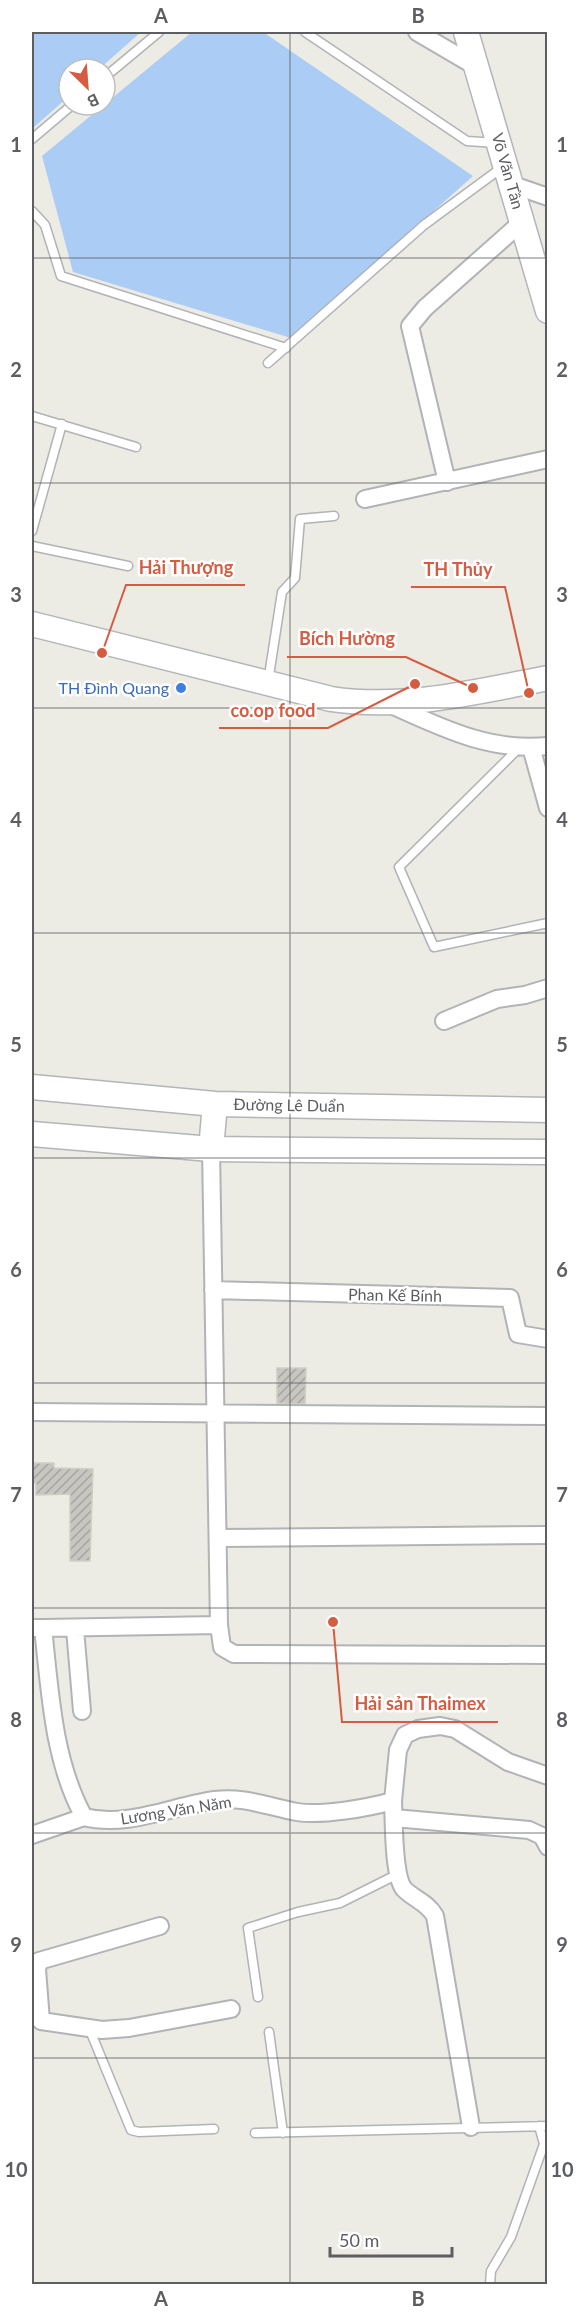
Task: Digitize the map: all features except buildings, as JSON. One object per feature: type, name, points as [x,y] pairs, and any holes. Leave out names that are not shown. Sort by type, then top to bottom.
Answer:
[{"type":"main road","name":"Võ Văn Tần","points":[[466,32],[507,164],[548,311]]},
{"type":"main road","points":[[32,624],[331,699],[389,704],[451,696],[548,678]]},
{"type":"main road","name":"Đường Lê Duẩn","points":[[32,1087],[216,1104],[548,1110]]},
{"type":"main road","points":[[211,1149],[216,1104]]},
{"type":"main road","points":[[32,1134],[211,1149],[548,1152]]},
{"type":"street","points":[[417,32],[476,66]]},
{"type":"street","points":[[507,164],[548,196]]},
{"type":"street","points":[[447,482],[410,326],[425,308],[523,221]]},
{"type":"street","points":[[365,499],[548,459]]},
{"type":"street","points":[[389,704],[478,741],[533,746],[548,808]]},
{"type":"street","points":[[444,1021],[496,999],[525,996],[548,988]]},
{"type":"street","points":[[211,1149],[219,1625],[222,1647],[234,1654],[548,1655]]},
{"type":"street","name":"Phan Kế Bính","points":[[213,1290],[510,1298],[518,1334],[548,1339]]},
{"type":"street","points":[[32,1412],[548,1416]]},
{"type":"street","points":[[218,1538],[548,1535]]},
{"type":"street","points":[[32,1835],[84,1817],[73,1798],[53,1720],[37,1628],[219,1625]]},
{"type":"street","points":[[75,1629],[82,1711]]},
{"type":"street","points":[[471,2127],[435,1916],[429,1905],[403,1888],[398,1874],[393,1810],[398,1750],[405,1735],[418,1729],[440,1726],[455,1729],[508,1762],[548,1776]]},
{"type":"street","name":"Lương Văn Năm","points":[[84,1817],[100,1821],[137,1817],[214,1800],[235,1798],[299,1813],[376,1806],[529,1830],[542,1836],[548,1847]]},
{"type":"street","points":[[160,1926],[39,1961],[36,2015],[89,2028],[129,2028],[231,2009]]},
{"type":"lane","points":[[117,67],[159,32]]},
{"type":"lane","points":[[268,363],[424,225],[507,164],[467,141],[305,32]]},
{"type":"lane","points":[[32,139],[58,117]]},
{"type":"lane","points":[[32,211],[43,220],[61,276],[286,348]]},
{"type":"lane","points":[[32,416],[136,447]]},
{"type":"lane","points":[[32,531],[62,424]]},
{"type":"lane","points":[[268,683],[282,592],[295,578],[300,519],[334,516]]},
{"type":"lane","points":[[32,546],[128,566]]},
{"type":"lane","points":[[533,746],[399,867],[434,946],[548,923]]},
{"type":"lane","points":[[258,1997],[248,1928],[298,1912],[340,1903],[398,1874]]},
{"type":"lane","points":[[89,2028],[131,2130],[139,2132],[214,2129]]},
{"type":"lane","points":[[269,2032],[283,2133]]},
{"type":"lane","points":[[255,2133],[410,2132],[471,2127],[543,2126],[544,2144],[511,2237],[491,2271],[490,2284]]},
{"type":"water","points":[[32,32],[141,32],[113,57],[57,57],[57,107],[32,129]]},
{"type":"water","points":[[192,32],[263,32],[473,176],[291,338],[73,272],[42,156],[89,117],[117,117],[117,94]]},
{"type":"place","name":"Hải Thượng","points":[[102,653]]},
{"type":"place","name":"co.op food","points":[[415,684]]},
{"type":"place","name":"TH Đình Quang","points":[[181,688]]},
{"type":"place","name":"Bích Hường","points":[[473,688]]},
{"type":"place","name":"TH Thủy","points":[[529,693]]},
{"type":"place","name":"Hải sản Thaimex","points":[[333,1622]]}]
